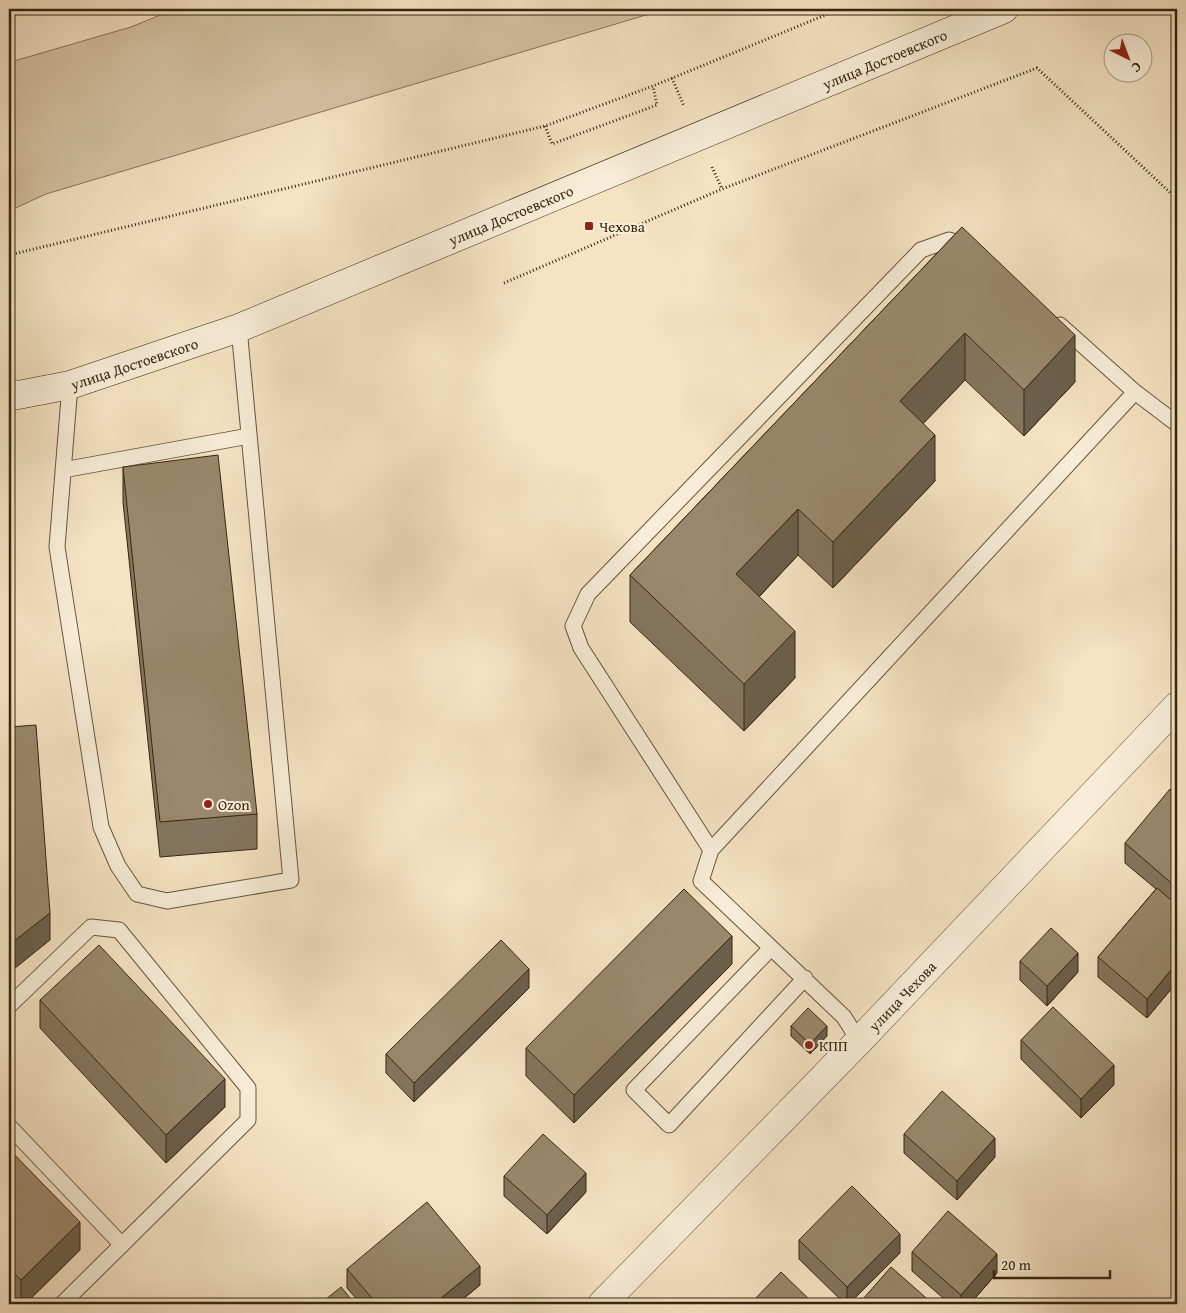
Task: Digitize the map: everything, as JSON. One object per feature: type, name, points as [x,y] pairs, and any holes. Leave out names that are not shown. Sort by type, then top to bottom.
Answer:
[{"type":"main road","name":"улица Достоевского","points":[[9,393],[18,395],[70,385],[239,328],[1004,9]]},
{"type":"main road","name":"улица Чехова","points":[[602,1304],[859,1041],[1177,706]]},
{"type":"lane","points":[[711,850],[581,648],[573,626],[588,594],[921,250],[949,240],[976,250],[983,257]]},
{"type":"lane","points":[[1048,315],[1135,392],[1177,424]]},
{"type":"lane","points":[[70,385],[57,547],[100,827],[118,866],[137,894],[167,901],[291,880],[239,328]]},
{"type":"lane","points":[[859,1041],[844,1016],[701,881],[711,850],[1135,392]]},
{"type":"lane","points":[[63,470],[249,436]]},
{"type":"lane","points":[[9,1006],[91,927],[119,930],[248,1088],[248,1120],[62,1304]]},
{"type":"lane","points":[[771,948],[634,1090],[668,1125],[805,978]]},
{"type":"lane","points":[[9,1126],[122,1245]]},
{"type":"path","points":[[9,255],[546,126],[653,86],[840,9]]},
{"type":"path","points":[[504,283],[722,189],[1037,68],[1177,198]]},
{"type":"path","points":[[546,126],[552,144],[657,105],[653,86]]},
{"type":"shaded area","points":[[175,9],[666,9],[46,194],[9,211],[9,58],[14,61],[131,27]]},
{"type":"building","points":[[962,227],[1075,335],[1024,390],[965,333],[900,401],[935,435],[833,542],[798,509],[736,574],[795,631],[744,684],[630,575]]},
{"type":"building","points":[[218,455],[257,814],[160,822],[123,467]]},
{"type":"building","points":[[36,725],[50,913],[9,945],[9,727]]},
{"type":"building","points":[[1170,789],[1177,795],[1177,888],[1125,843]]},
{"type":"building","points":[[1157,888],[1177,905],[1177,963],[1147,999],[1098,957]]},
{"type":"building","points":[[684,889],[732,936],[574,1095],[526,1048]]},
{"type":"building","points":[[1051,928],[1078,953],[1047,986],[1020,961]]},
{"type":"building","points":[[501,940],[529,969],[414,1083],[386,1054]]},
{"type":"building","points":[[99,945],[225,1079],[166,1135],[40,1000]]},
{"type":"building","points":[[1053,1007],[1114,1065],[1081,1099],[1021,1040]]},
{"type":"building","points":[[808,1008],[827,1026],[810,1044],[791,1026]]},
{"type":"building","points":[[942,1091],[995,1138],[957,1181],[904,1134]]},
{"type":"building","points":[[543,1134],[586,1173],[547,1215],[504,1176]]},
{"type":"building","points":[[9,1149],[80,1222],[21,1280],[9,1268]]},
{"type":"building","points":[[852,1186],[900,1234],[847,1287],[799,1240]]},
{"type":"building","points":[[427,1202],[480,1266],[434,1304],[377,1304],[347,1269]]},
{"type":"building","points":[[948,1211],[997,1254],[961,1295],[912,1252]]},
{"type":"building","points":[[891,1267],[933,1304],[869,1304],[863,1299]]},
{"type":"building","points":[[781,1272],[814,1304],[750,1304]]},
{"type":"building","points":[[341,1287],[355,1304],[320,1304]]},
{"type":"place","name":"Чехова","points":[[589,226]]},
{"type":"place","name":"Ozon","points":[[208,804]]},
{"type":"place","name":"КПП","points":[[809,1045]]}]
